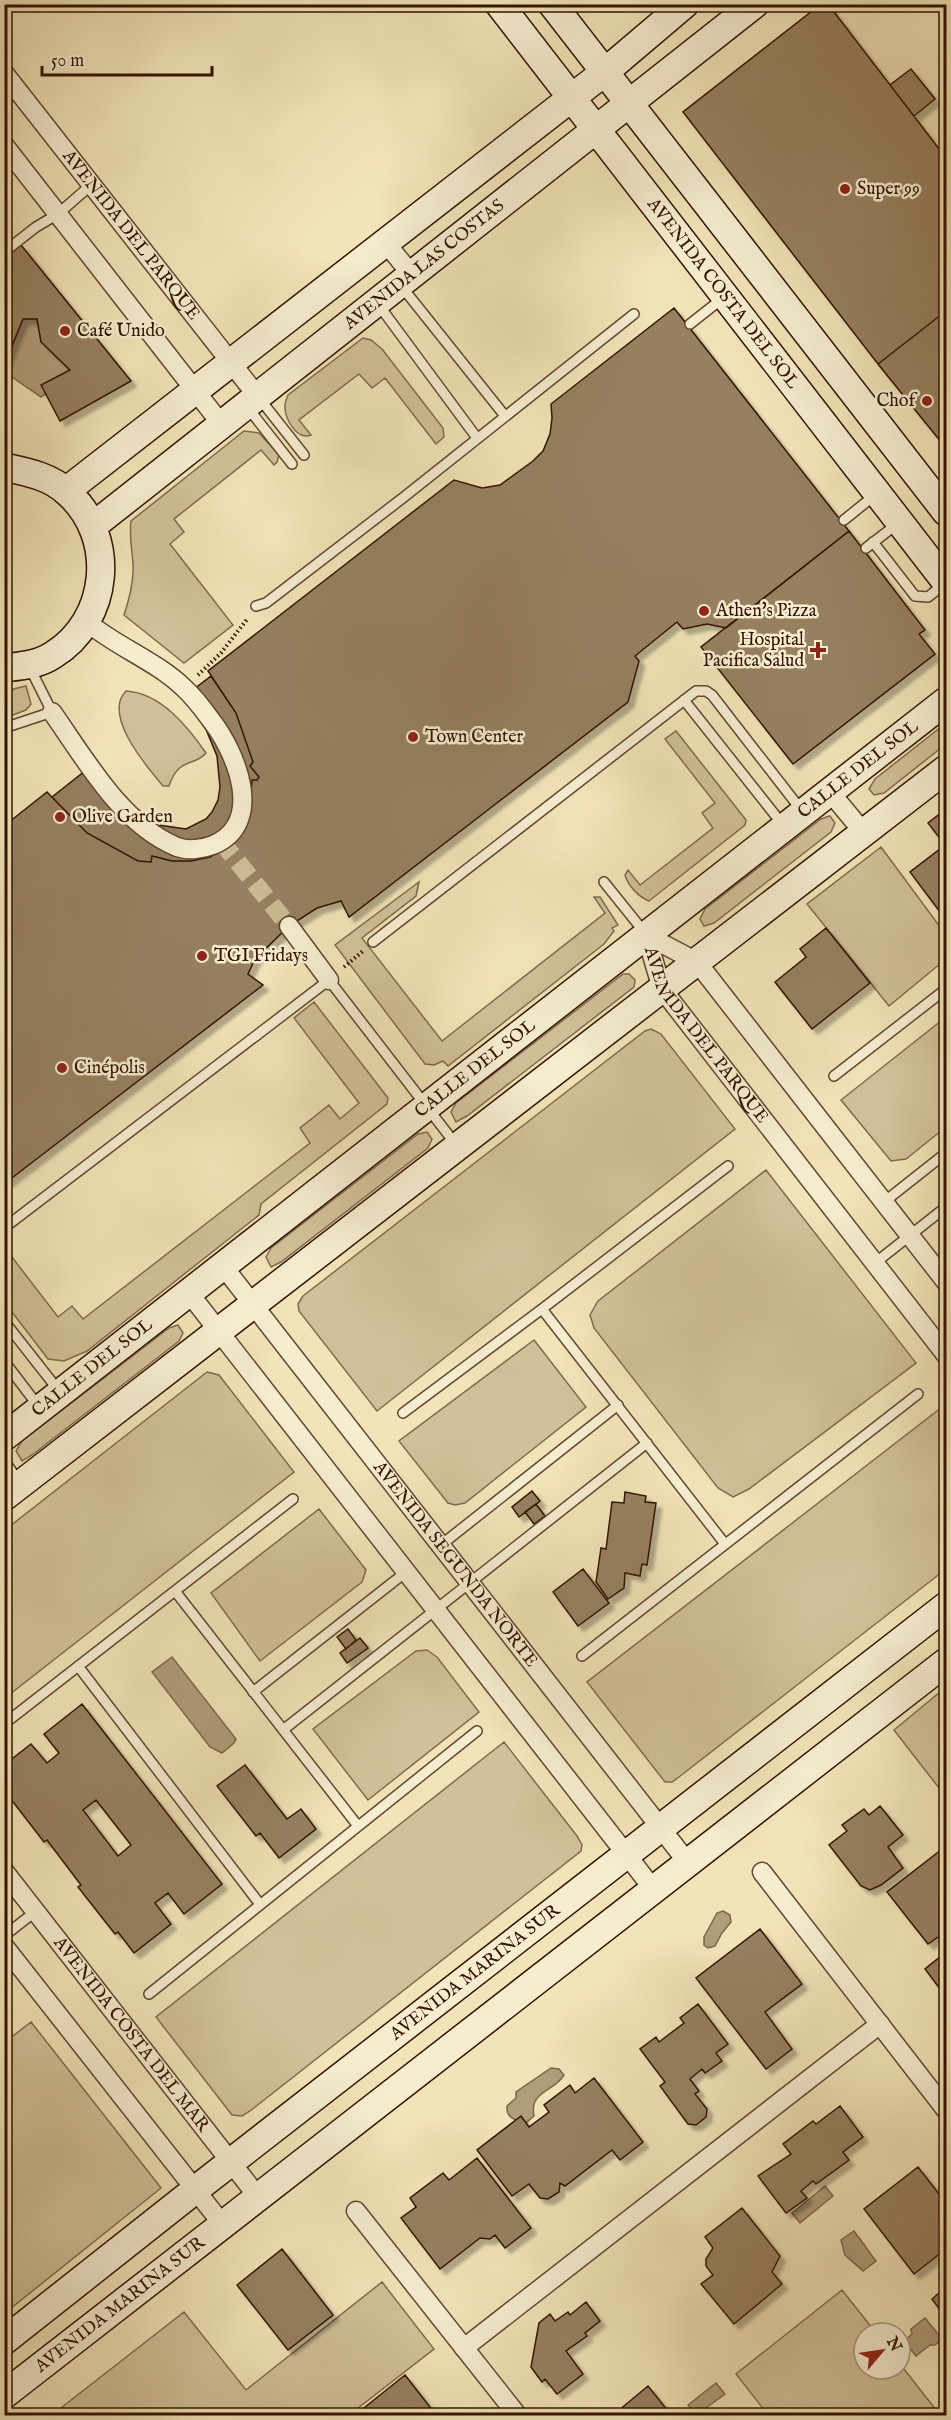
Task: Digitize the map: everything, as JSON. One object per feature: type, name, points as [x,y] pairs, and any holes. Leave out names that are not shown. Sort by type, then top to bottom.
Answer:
[{"type":"street","name":"AVENIDA COSTA DEL SOL","points":[[499,4],[946,582]]},
{"type":"street","points":[[552,4],[946,512]]},
{"type":"street","points":[[66,491],[606,71],[685,4]]},
{"type":"street","name":"AVENIDA LAS COSTAS","points":[[93,526],[755,4]]},
{"type":"street","name":"AVENIDA DEL PARQUE","points":[[4,73],[229,363],[252,401]]},
{"type":"street","points":[[4,145],[222,425]]},
{"type":"street","points":[[386,242],[406,280]]},
{"type":"street","points":[[4,467],[37,474],[66,491],[81,506],[93,526],[101,556],[100,590],[87,622],[72,641],[52,656],[17,667]]},
{"type":"street","points":[[52,712],[100,781],[130,814],[157,837],[180,849],[203,849],[221,841],[238,822],[244,792],[235,761],[212,722],[184,688],[142,658],[105,637],[87,622]]},
{"type":"street","name":"CALLE DEL SOL","points":[[4,1437],[946,701]]},
{"type":"street","points":[[9,1484],[219,1331],[946,769]]},
{"type":"street","points":[[830,792],[864,833]]},
{"type":"street","points":[[289,926],[329,980]]},
{"type":"street","name":"AVENIDA DEL PARQUE","points":[[646,935],[697,962],[946,1282]]},
{"type":"street","name":"AVENIDA DEL PARQUE","points":[[646,935],[662,989],[946,1355]]},
{"type":"street","name":"AVENIDA SEGUNDA NORTE","points":[[223,1266],[688,1863]]},
{"type":"street","points":[[189,1293],[654,1890]]},
{"type":"street","name":"AVENIDA MARINA SUR","points":[[4,2341],[946,1606]]},
{"type":"street","name":"AVENIDA MARINA SUR","points":[[4,2396],[946,1662]]},
{"type":"street","name":"AVENIDA COSTA DEL MAR","points":[[4,1871],[258,2197]]},
{"type":"street","points":[[762,1872],[946,2110]]},
{"type":"street","points":[[4,1946],[223,2225]]},
{"type":"street","points":[[464,2348],[880,2024]]},
{"type":"street","points":[[356,2211],[518,2415]]},
{"type":"lane","points":[[4,252],[36,227],[58,214],[91,185]]},
{"type":"lane","points":[[406,280],[504,416]]},
{"type":"lane","points":[[690,324],[724,297]]},
{"type":"lane","points":[[377,302],[477,438]]},
{"type":"lane","points":[[256,606],[274,596],[634,314]]},
{"type":"lane","points":[[252,401],[304,455]]},
{"type":"lane","points":[[252,401],[292,464]]},
{"type":"lane","points":[[844,520],[877,493]]},
{"type":"lane","points":[[900,522],[870,545],[915,596],[928,597],[946,582]]},
{"type":"lane","points":[[4,728],[52,712],[17,667]]},
{"type":"lane","points":[[373,942],[696,691],[706,691],[712,695],[794,821]]},
{"type":"lane","points":[[684,700],[794,821]]},
{"type":"lane","points":[[604,882],[646,935]]},
{"type":"lane","points":[[4,1228],[329,980],[458,1146]]},
{"type":"lane","points":[[834,1076],[946,988]]},
{"type":"lane","points":[[884,1202],[946,1153]]},
{"type":"lane","points":[[403,1413],[728,1166]]},
{"type":"lane","points":[[875,1263],[946,1207]]},
{"type":"lane","points":[[542,1309],[725,1544]]},
{"type":"lane","points":[[4,1321],[50,1401]]},
{"type":"lane","points":[[4,1361],[50,1401]]},
{"type":"lane","points":[[582,1656],[918,1394]]},
{"type":"lane","points":[[441,1545],[618,1405]]},
{"type":"lane","points":[[283,1730],[647,1443]]},
{"type":"lane","points":[[4,1724],[293,1499]]},
{"type":"lane","points":[[253,1692],[406,1572]]},
{"type":"lane","points":[[175,1592],[358,1826]]},
{"type":"lane","points":[[78,1666],[259,1903]]},
{"type":"lane","points":[[149,1994],[259,1903],[477,1731]]},
{"type":"lane","points":[[4,1936],[36,1911]]},
{"type":"path","points":[[184,688],[221,653],[256,606]]},
{"type":"path","points":[[329,980],[373,942]]},
{"type":"shaded area","points":[[23,319],[37,319],[41,342],[70,370],[42,385],[46,394],[41,397],[5,372],[5,365]]},
{"type":"shaded area","points":[[363,338],[371,340],[382,349],[443,428],[444,437],[436,444],[385,378],[372,388],[359,374],[299,420],[311,435],[301,435],[292,427],[285,410],[288,395]]},
{"type":"shaded area","points":[[244,431],[259,433],[279,455],[277,462],[274,465],[261,450],[174,519],[184,532],[170,544],[233,625],[184,663],[124,615],[133,577],[131,521]]},
{"type":"shaded area","points":[[26,686],[31,704],[26,710],[5,718],[5,691]]},
{"type":"shaded area","points":[[126,691],[139,693],[162,705],[182,722],[206,753],[177,770],[169,786],[163,786],[147,767],[123,727],[119,713],[120,701]]},
{"type":"shaded area","points":[[946,723],[946,744],[884,793],[874,795],[869,789],[875,779]]},
{"type":"shaded area","points":[[676,731],[746,820],[745,825],[649,901],[631,887],[625,875],[628,870],[640,885],[713,828],[702,813],[715,803],[665,739]]},
{"type":"shaded area","points":[[830,816],[835,823],[831,832],[714,923],[704,926],[700,919],[705,909],[821,819]]},
{"type":"shaded area","points":[[881,847],[946,935],[946,959],[889,1006],[807,904]]},
{"type":"shaded area","points":[[419,882],[416,896],[362,938],[442,1041],[605,913],[594,897],[600,897],[618,925],[612,928],[614,931],[604,944],[448,1066],[443,1061],[434,1065],[425,1064],[335,945]]},
{"type":"shaded area","points":[[623,974],[629,974],[635,980],[634,987],[467,1116],[456,1122],[451,1112],[456,1103]]},
{"type":"shaded area","points":[[314,1002],[388,1098],[387,1104],[261,1204],[259,1215],[87,1351],[64,1361],[48,1359],[5,1303],[5,1248],[58,1317],[72,1306],[83,1319],[310,1143],[300,1128],[329,1105],[340,1119],[359,1103],[294,1018]]},
{"type":"shaded area","points":[[946,1017],[946,1127],[906,1159],[891,1161],[841,1100]]},
{"type":"shaded area","points":[[651,1029],[661,1034],[735,1129],[377,1411],[299,1311],[298,1304],[303,1296],[645,1031]]},
{"type":"shaded area","points":[[427,1132],[432,1139],[428,1148],[281,1262],[271,1267],[266,1257],[271,1248],[418,1134]]},
{"type":"shaded area","points":[[766,1170],[916,1363],[749,1489],[733,1497],[718,1488],[594,1328],[590,1315],[598,1301]]},
{"type":"shaded area","points":[[178,1325],[183,1333],[179,1341],[22,1461],[16,1451],[22,1441],[169,1328]]},
{"type":"shaded area","points":[[534,1340],[586,1407],[465,1503],[455,1505],[448,1503],[399,1441]]},
{"type":"shaded area","points":[[207,1372],[219,1375],[294,1472],[5,1698],[5,1530]]},
{"type":"shaded area","points":[[946,1404],[946,1569],[679,1777],[672,1782],[665,1782],[587,1682]]},
{"type":"shaded area","points":[[319,1509],[366,1570],[362,1582],[260,1661],[211,1593]]},
{"type":"shaded area","points":[[427,1650],[437,1657],[479,1712],[368,1800],[313,1729],[416,1651]]},
{"type":"shaded area","points":[[172,1657],[236,1739],[222,1753],[210,1747],[152,1672]]},
{"type":"shaded area","points":[[946,1687],[946,1797],[894,1730]]},
{"type":"shaded area","points":[[504,1742],[577,1836],[582,1845],[581,1851],[250,2111],[242,2116],[232,2115],[156,2017]]},
{"type":"shaded area","points":[[723,1911],[730,1915],[731,1922],[715,1946],[708,1948],[704,1945],[704,1937],[717,1913]]},
{"type":"shaded area","points":[[31,2022],[161,2188],[5,2313],[5,2042]]},
{"type":"shaded area","points":[[551,2068],[559,2069],[564,2075],[560,2081],[535,2101],[534,2116],[526,2123],[515,2120],[508,2114],[507,2106],[516,2098],[516,2092]]},
{"type":"shaded area","points":[[825,2186],[833,2196],[800,2223],[792,2213]]},
{"type":"shaded area","points":[[854,2231],[876,2261],[863,2271],[845,2255],[841,2240]]},
{"type":"shaded area","points":[[382,2282],[434,2349],[349,2415],[52,2415],[184,2312],[246,2390]]},
{"type":"shaded area","points":[[842,2290],[867,2321],[852,2321],[852,2381],[912,2379],[940,2415],[768,2415],[736,2374]]},
{"type":"shaded area","points":[[925,2318],[942,2339],[916,2356],[912,2351],[912,2328]]},
{"type":"shaded area","points":[[716,2383],[725,2394],[696,2415],[688,2405]]},
{"type":"building","name":"Super 99","points":[[821,4],[828,4],[946,158],[946,219],[944,221],[946,224],[946,311],[878,364],[683,112]]},
{"type":"building","points":[[911,69],[935,99],[914,116],[890,85]]},
{"type":"building","name":"Café Unido","points":[[21,245],[131,381],[60,421],[41,385],[70,370],[41,342],[37,319],[23,319],[4,365],[4,258]]},
{"type":"building","name":"Town Center","points":[[674,308],[849,531],[726,628],[707,624],[683,629],[677,622],[635,656],[639,661],[628,702],[349,917],[341,901],[317,908],[289,926],[255,959],[248,974],[263,985],[4,1184],[4,826],[47,792],[87,833],[138,861],[151,862],[152,856],[172,861],[191,861],[210,857],[226,848],[234,839],[250,809],[252,780],[257,780],[259,777],[250,766],[253,762],[236,713],[208,671],[454,480],[482,488],[500,485],[533,461],[543,451],[550,434],[551,404]]},
{"type":"building","name":"Chof","points":[[946,311],[946,438],[941,442],[878,364]]},
{"type":"building","name":"Hospital Pacifica Salud","points":[[849,531],[925,630],[919,634],[935,654],[793,764],[701,647]]},
{"type":"building","points":[[211,676],[236,713],[253,762],[250,766],[259,777],[257,780],[252,780],[250,809],[234,839],[226,848],[210,857],[191,861],[172,861],[152,856],[151,862],[138,861],[87,833],[52,797],[85,771],[137,817],[158,825],[186,829],[206,819],[212,812],[218,800],[220,787],[217,756],[205,727],[185,696]]},
{"type":"building","points":[[946,809],[946,920],[910,872],[945,845],[928,823]]},
{"type":"building","points":[[826,928],[870,983],[812,1029],[775,982],[806,957],[800,949]]},
{"type":"building","points":[[532,1491],[540,1501],[519,1517],[512,1507]]},
{"type":"building","points":[[625,1492],[646,1496],[645,1502],[656,1503],[647,1565],[642,1564],[640,1576],[625,1573],[624,1588],[608,1599],[596,1582],[601,1548],[606,1549],[612,1502],[624,1503]]},
{"type":"building","points":[[536,1504],[545,1516],[534,1524],[525,1512]]},
{"type":"building","points":[[583,1569],[609,1603],[578,1626],[553,1592]]},
{"type":"building","points":[[348,1629],[356,1640],[346,1649],[337,1637]]},
{"type":"building","points":[[360,1638],[368,1648],[347,1663],[340,1653]]},
{"type":"building","points":[[82,1704],[222,1884],[184,1914],[168,1893],[155,1903],[171,1924],[134,1953],[118,1932],[115,1934],[78,1887],[81,1885],[47,1840],[44,1842],[7,1794],[9,1793],[4,1786],[4,1765],[31,1744],[47,1763],[59,1753],[44,1734]],"holes":[[[96,1800],[131,1845],[118,1856],[83,1810]]]},
{"type":"building","points":[[245,1765],[287,1819],[301,1809],[316,1829],[279,1858],[260,1833],[256,1836],[217,1786]]},
{"type":"building","points":[[880,1806],[903,1835],[888,1847],[903,1868],[881,1885],[870,1890],[861,1886],[829,1845],[847,1831],[842,1825],[864,1809],[869,1815]]},
{"type":"building","points":[[946,1846],[946,1936],[944,1933],[928,1944],[887,1892]]},
{"type":"building","points":[[760,1929],[802,1984],[765,2012],[792,2049],[766,2069],[696,1978]]},
{"type":"building","points":[[946,1952],[946,1997],[925,1969]]},
{"type":"building","points":[[698,2004],[728,2044],[716,2053],[722,2061],[705,2073],[702,2069],[690,2079],[699,2091],[695,2094],[707,2109],[706,2117],[696,2125],[688,2124],[660,2086],[665,2082],[640,2049],[656,2037],[659,2042],[684,2023],[680,2018]]},
{"type":"building","points":[[594,2078],[643,2142],[620,2160],[612,2150],[565,2186],[560,2183],[559,2192],[548,2199],[540,2198],[529,2184],[512,2196],[477,2150],[521,2116],[529,2127],[549,2112],[544,2105],[570,2085],[575,2093]]},
{"type":"building","points":[[840,2106],[863,2137],[843,2152],[849,2160],[816,2184],[813,2181],[801,2191],[807,2198],[786,2213],[758,2176],[791,2154],[783,2144],[813,2121],[816,2124]]},
{"type":"building","points":[[477,2158],[531,2228],[505,2248],[495,2235],[490,2239],[480,2238],[440,2269],[401,2218],[416,2207],[410,2198],[443,2173],[449,2180]]},
{"type":"building","points":[[918,2167],[946,2203],[946,2249],[914,2274],[864,2209]]},
{"type":"building","points":[[742,2208],[780,2256],[772,2272],[782,2284],[734,2324],[701,2284],[713,2275],[706,2266],[706,2259],[713,2248],[705,2237]]},
{"type":"building","points":[[282,2249],[333,2315],[288,2350],[237,2285]]},
{"type":"building","points":[[946,2287],[946,2318],[932,2299]]},
{"type":"building","points":[[586,2302],[600,2321],[585,2333],[587,2336],[566,2351],[583,2374],[557,2394],[545,2379],[542,2382],[531,2367],[539,2323],[550,2314],[555,2321],[568,2312],[570,2315]]},
{"type":"building","points":[[405,2375],[437,2416],[354,2416]]},
{"type":"building","points":[[648,2386],[672,2416],[612,2416]]},
{"type":"tunnel","points":[[221,841],[289,926]]},
{"type":"place","name":"Super 99","points":[[845,189]]},
{"type":"place","name":"Café Unido","points":[[65,331]]},
{"type":"place","name":"Chof","points":[[927,401]]},
{"type":"place","name":"Athen's Pizza","points":[[704,611]]},
{"type":"place","name":"Hospital Pacifica Salud","points":[[818,650]]},
{"type":"place","name":"Town Center","points":[[413,737]]},
{"type":"place","name":"Olive Garden","points":[[60,817]]},
{"type":"place","name":"TGI Fridays","points":[[202,956]]},
{"type":"place","name":"Cinépolis","points":[[62,1068]]}]
